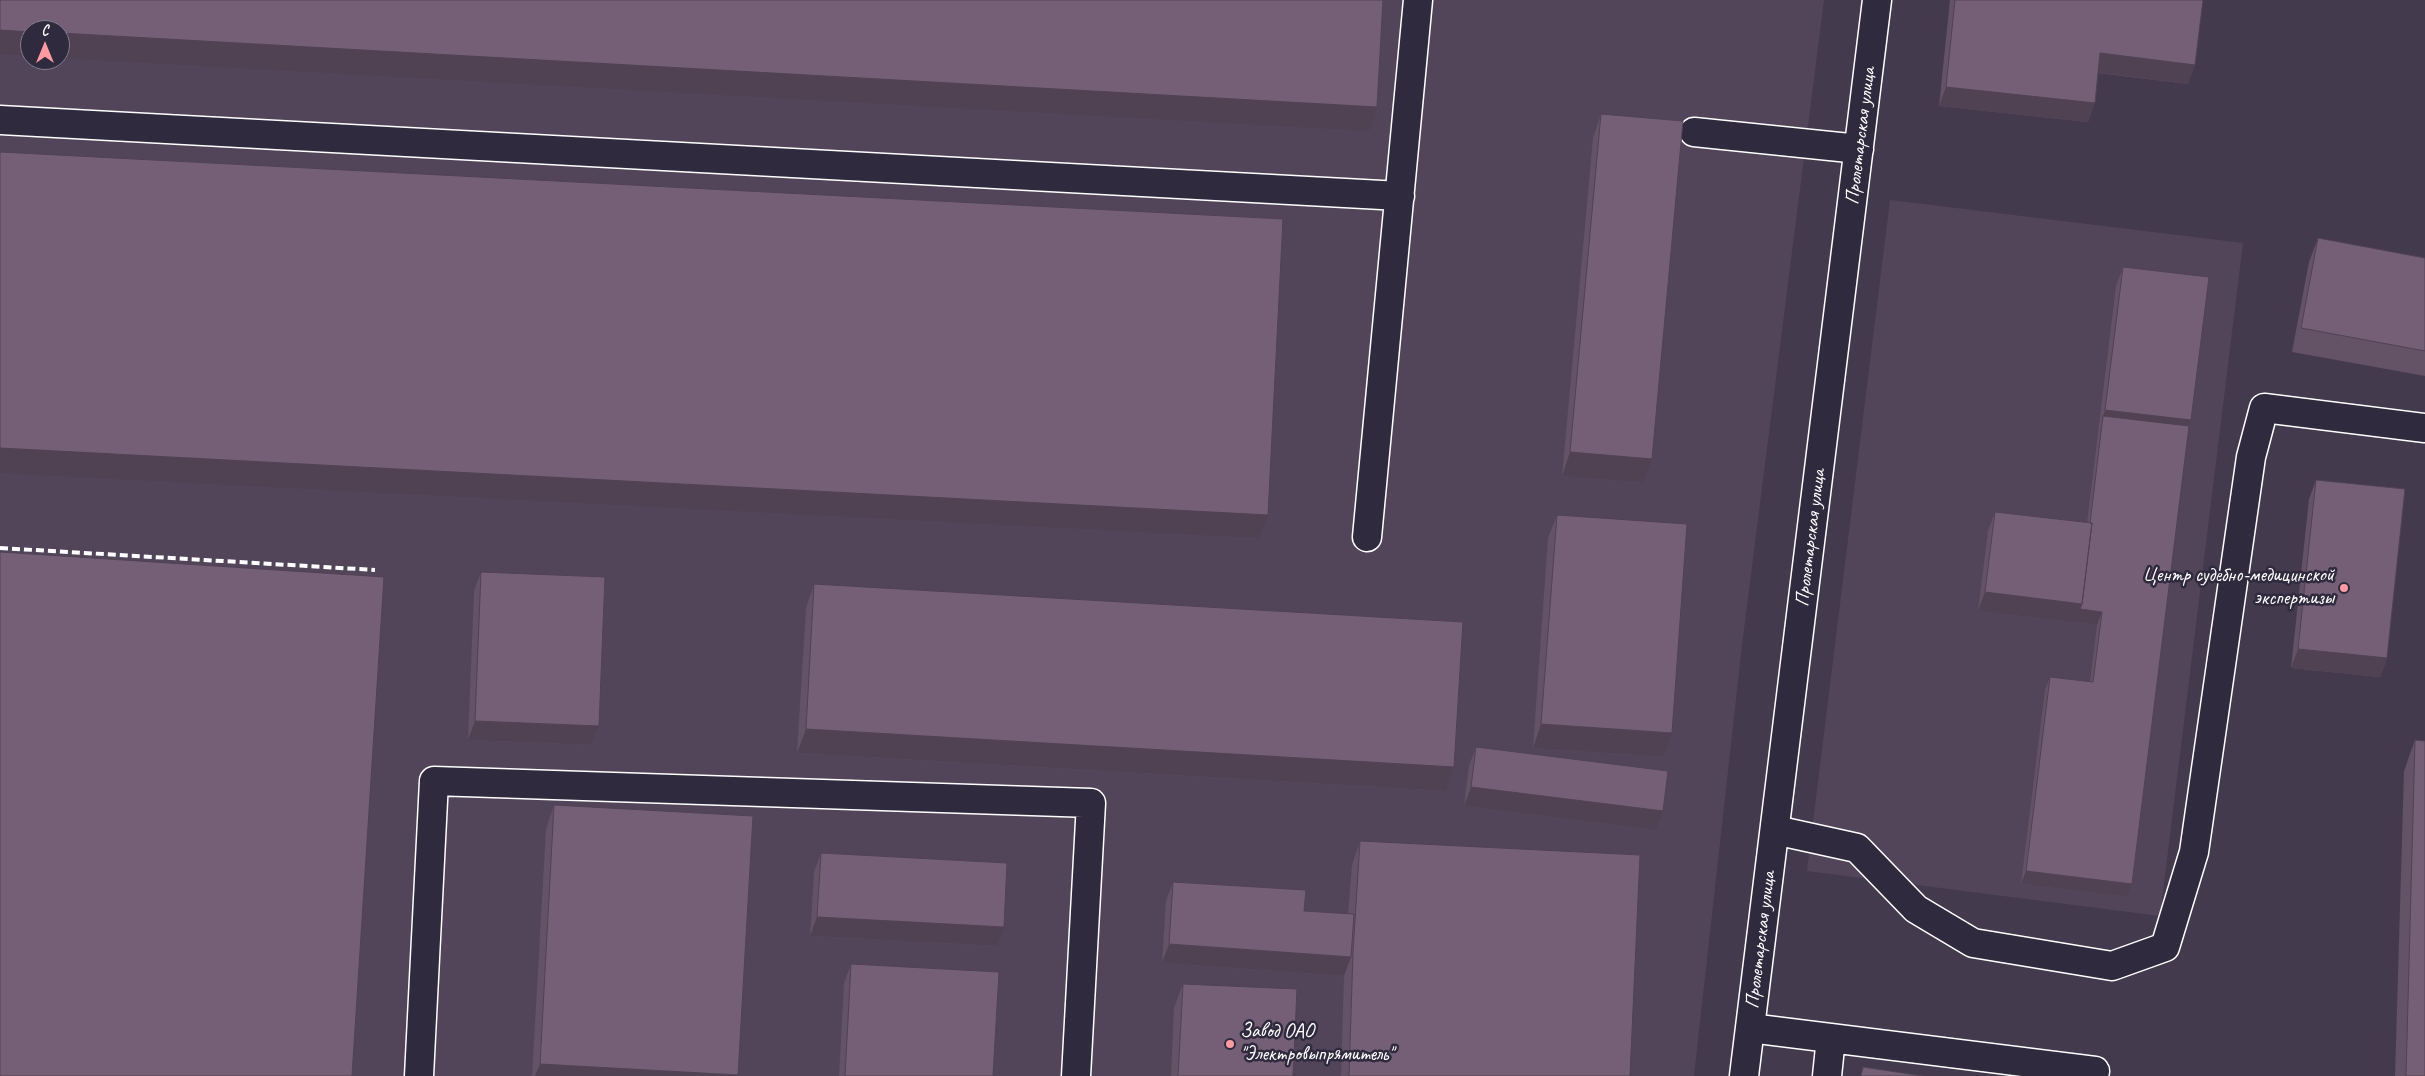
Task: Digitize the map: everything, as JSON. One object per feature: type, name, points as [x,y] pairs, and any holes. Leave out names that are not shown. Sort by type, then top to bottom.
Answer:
[{"type":"street","points":[[1367,537],[1418,0]]},
{"type":"street","name":"Пролетарская улица","points":[[1744,1076],[1877,0]]},
{"type":"street","points":[[0,120],[1400,196]]},
{"type":"street","points":[[1694,132],[1859,150]]},
{"type":"street","points":[[1775,830],[1857,848],[1916,909],[1972,943],[2112,966],[2165,947],[2194,852],[2251,457],[2264,408],[2425,428]]},
{"type":"street","points":[[420,1076],[434,781],[1091,803],[1076,1076]]},
{"type":"street","points":[[1750,1028],[2095,1071]]},
{"type":"street","points":[[1827,1076],[1831,1038]]},
{"type":"shaded area","points":[[0,0],[1824,0],[1742,645],[1694,1076],[0,1076]]},
{"type":"shaded area","points":[[1890,200],[2243,243],[2160,916],[1807,871]]},
{"type":"building","points":[[0,0],[1383,0],[1377,107],[70,34],[70,20],[20,20],[20,31],[0,30]]},
{"type":"building","points":[[1955,0],[2203,0],[2195,65],[2100,53],[2095,103],[1946,87]]},
{"type":"building","points":[[1601,114],[1683,121],[1652,459],[1570,452]]},
{"type":"building","points":[[0,152],[1283,219],[1268,515],[0,448]]},
{"type":"building","points":[[2318,238],[2425,258],[2425,351],[2301,328]]},
{"type":"building","points":[[2123,267],[2209,277],[2191,420],[2105,410]]},
{"type":"building","points":[[2103,416],[2189,426],[2132,884],[2026,871],[2050,677],[2093,682],[2102,612],[2080,609],[2092,523],[2090,523]]},
{"type":"building","name":"Центр судебно-медицинской экспертизы","points":[[2316,480],[2405,489],[2387,658],[2298,649]]},
{"type":"building","points":[[1995,512],[2092,523],[2082,604],[1985,592]]},
{"type":"building","points":[[1557,515],[1687,524],[1672,733],[1541,724]]},
{"type":"building","points":[[0,552],[384,577],[352,1076],[0,1076]]},
{"type":"building","points":[[481,572],[605,577],[599,726],[475,721]]},
{"type":"building","points":[[814,584],[1463,622],[1454,767],[806,729]]},
{"type":"building","points":[[2415,740],[2425,741],[2425,1076],[2406,1076]]},
{"type":"building","points":[[1476,747],[1668,771],[1663,811],[1471,787]]},
{"type":"building","points":[[554,805],[753,816],[738,1075],[540,1064]]},
{"type":"building","points":[[1360,841],[1640,855],[1630,1076],[1349,1076],[1353,952]]},
{"type":"building","points":[[821,853],[1007,863],[1004,927],[817,917]]},
{"type":"building","points":[[1173,882],[1306,890],[1304,911],[1354,914],[1351,957],[1169,944]]},
{"type":"building","points":[[851,964],[999,972],[993,1076],[845,1076]]},
{"type":"building","name":"Завод ОАО \"Электровыпрямитель\"","points":[[1183,984],[1297,989],[1293,1076],[1178,1076]]},
{"type":"building","points":[[1863,1067],[1923,1076],[1861,1076]]},
{"type":"railway","points":[[0,548],[375,570]]},
{"type":"place","name":"Центр судебно-медицинской экспертизы","points":[[2344,588]]},
{"type":"place","name":"Завод ОАО \"Электровыпрямитель\"","points":[[1230,1044]]}]
